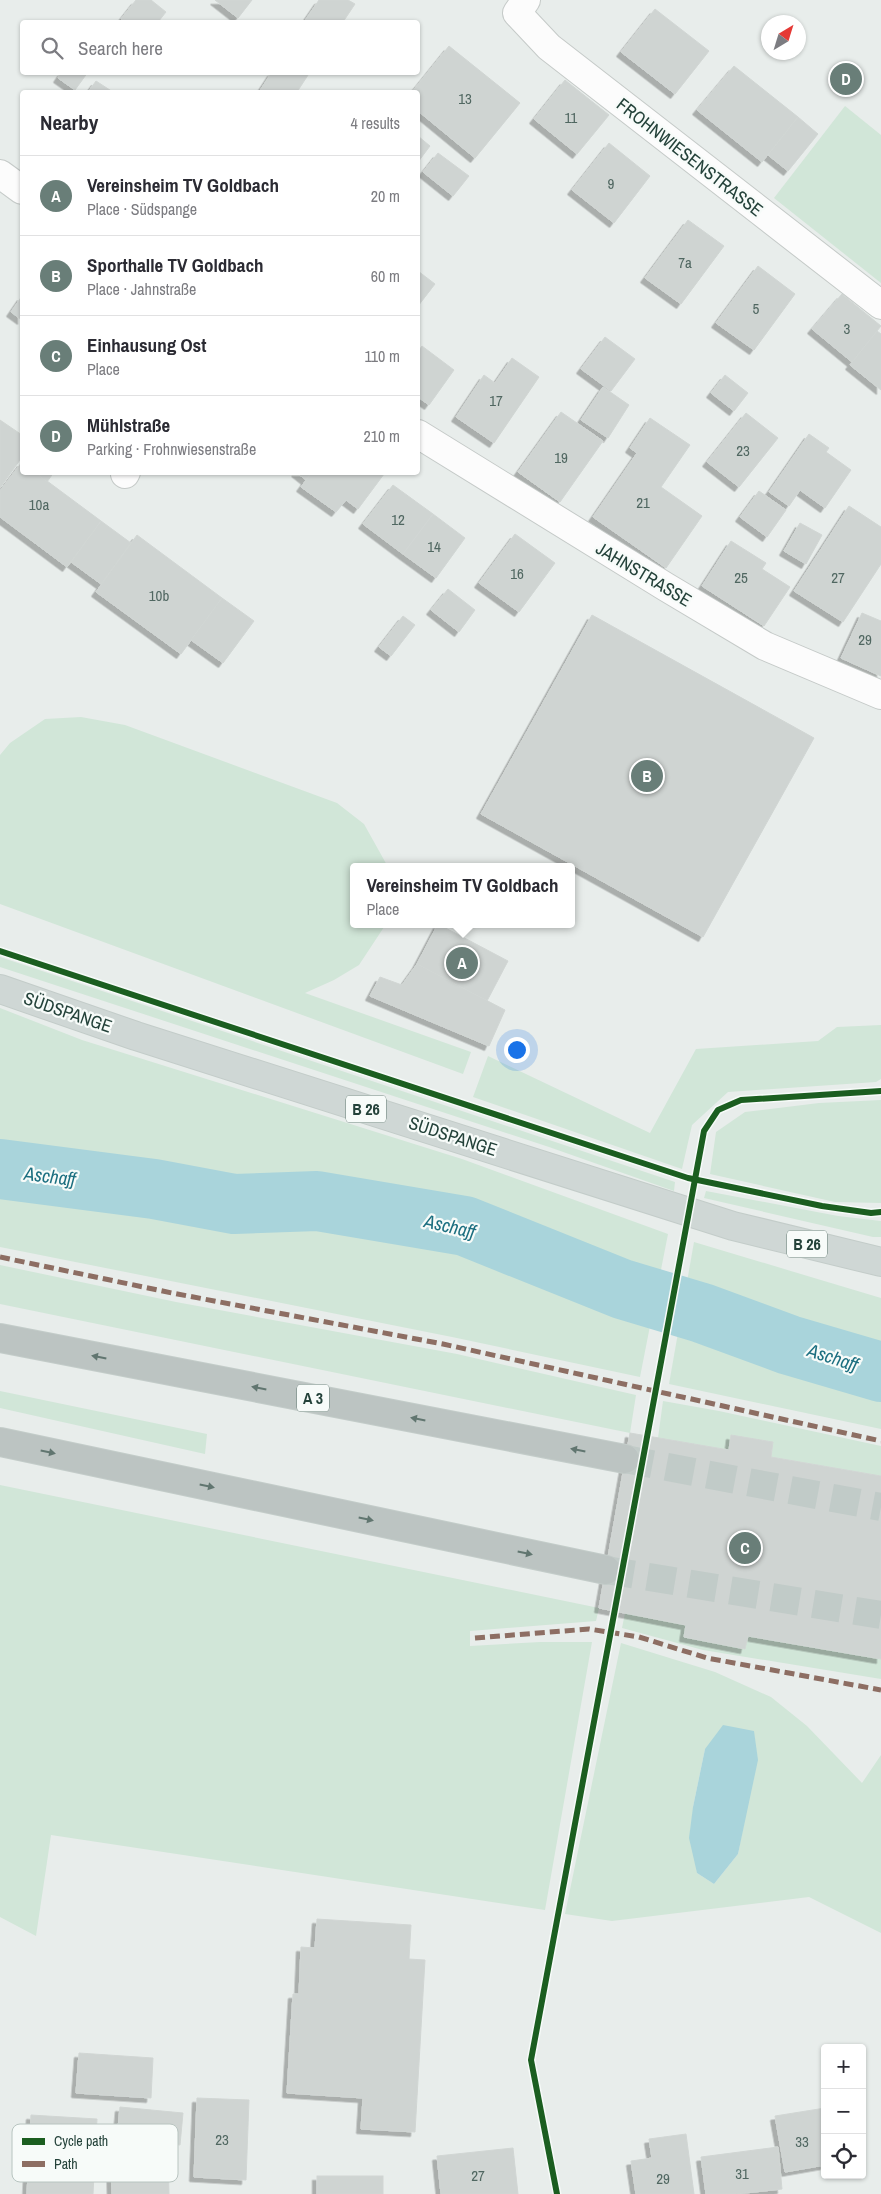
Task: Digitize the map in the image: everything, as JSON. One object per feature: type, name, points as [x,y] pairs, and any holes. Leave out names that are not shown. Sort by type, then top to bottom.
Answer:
[{"type":"highway","name":"A 3","points":[[0,1338],[625,1459]]},
{"type":"highway","points":[[0,1442],[606,1570]]},
{"type":"main road","name":"SÜDSPANGE","points":[[0,989],[136,1036],[733,1226],[881,1262]]},
{"type":"street","name":"FROHNWIESENSTRASSE","points":[[526,0],[517,13],[549,47],[881,305]]},
{"type":"street","points":[[0,174],[20,189]]},
{"type":"street","name":"JAHNSTRASSE","points":[[420,435],[666,587],[766,646],[881,695]]},
{"type":"green space","points":[[845,106],[881,135],[881,283],[774,198]]},
{"type":"green space","points":[[81,717],[125,725],[337,803],[364,824],[386,863],[350,863],[350,928],[383,928],[359,965],[334,980],[305,993],[471,1052],[463,1074],[0,904],[0,755],[10,743],[45,719]]},
{"type":"green space","points":[[0,957],[675,1182],[674,1191],[549,1147],[0,967]]},
{"type":"green space","points":[[0,1008],[82,1040],[462,1159],[668,1234],[640,1377],[452,1337],[0,1247]]},
{"type":"green space","points":[[881,1025],[881,1079],[876,1082],[728,1092],[692,1125],[682,1169],[473,1097],[488,1056],[650,1133],[696,1049],[818,1041],[837,1027]]},
{"type":"green space","points":[[881,1100],[881,1203],[835,1202],[710,1174],[716,1132],[745,1112],[819,1103]]},
{"type":"green space","points":[[706,1191],[838,1216],[881,1221],[881,1237],[873,1237],[704,1198]]},
{"type":"green space","points":[[694,1242],[881,1298],[881,1429],[669,1384]]},
{"type":"green space","points":[[0,1265],[176,1302],[457,1354],[636,1395],[630,1433],[0,1304]]},
{"type":"green space","points":[[0,1391],[207,1434],[205,1454],[0,1408]]},
{"type":"green space","points":[[663,1401],[719,1411],[881,1446],[881,1476],[771,1457],[773,1442],[731,1436],[729,1450],[658,1438]]},
{"type":"green space","points":[[0,1485],[599,1608],[596,1621],[470,1631],[470,1646],[540,1642],[592,1642],[545,1910],[51,1835],[36,1936],[0,1917]]},
{"type":"green space","points":[[625,1613],[686,1625],[684,1637],[745,1648],[748,1636],[881,1659],[881,1679],[703,1650],[622,1628]]},
{"type":"green space","points":[[621,1643],[715,1672],[771,1697],[807,1726],[862,1783],[881,1755],[881,1933],[809,1897],[612,1921],[565,1914]],"holes":[[[705,1749],[744,1822],[738,1854],[714,1884],[697,1873],[693,1807]]]},
{"type":"water","points":[[723,1725],[754,1731],[758,1760],[738,1854],[714,1884],[697,1873],[689,1838],[693,1807],[705,1749]]},
{"type":"building","points":[[136,0],[151,0],[166,12],[160,20],[121,19]]},
{"type":"building","points":[[215,0],[252,0],[238,18]]},
{"type":"building","points":[[319,0],[348,0],[355,4],[344,20],[305,20]]},
{"type":"building","points":[[655,9],[709,51],[675,94],[621,52]]},
{"type":"building","points":[[449,46],[520,103],[475,158],[420,113],[420,90],[414,90]]},
{"type":"building","points":[[734,66],[798,117],[762,162],[697,110]]},
{"type":"building","points":[[60,75],[86,75],[75,90],[58,78]]},
{"type":"building","points":[[270,75],[308,75],[298,90],[260,90]]},
{"type":"building","points":[[565,80],[609,115],[577,154],[534,119]]},
{"type":"building","points":[[96,81],[110,90],[89,90]]},
{"type":"building","points":[[798,117],[818,134],[788,171],[768,155]]},
{"type":"building","points":[[420,138],[430,146],[420,159]]},
{"type":"building","points":[[609,143],[650,176],[614,223],[572,190]]},
{"type":"building","points":[[438,153],[469,176],[453,196],[423,172]]},
{"type":"building","points":[[688,220],[724,246],[681,304],[645,278]]},
{"type":"building","points":[[758,266],[795,294],[754,350],[716,323]]},
{"type":"building","points":[[420,273],[435,284],[420,303]]},
{"type":"building","points":[[842,294],[881,326],[852,362],[812,329]]},
{"type":"building","points":[[20,299],[20,319],[11,312]]},
{"type":"building","points":[[877,331],[881,334],[881,390],[850,365]]},
{"type":"building","points":[[605,337],[635,359],[611,391],[581,369]]},
{"type":"building","points":[[422,346],[454,370],[429,405],[420,398],[420,349]]},
{"type":"building","points":[[512,358],[539,377],[494,443],[456,417],[484,375],[495,383]]},
{"type":"building","points":[[725,375],[748,393],[734,411],[711,393]]},
{"type":"building","points":[[603,387],[629,405],[608,438],[581,420]]},
{"type":"building","points":[[561,412],[603,441],[560,502],[518,472]]},
{"type":"building","points":[[746,413],[778,438],[739,487],[707,462]]},
{"type":"building","points":[[650,418],[690,445],[661,487],[702,516],[666,568],[593,517],[637,453],[630,448]]},
{"type":"building","points":[[0,420],[20,434],[20,460],[0,488]]},
{"type":"building","points":[[809,434],[829,448],[826,452],[851,470],[825,508],[800,490],[789,506],[769,492]]},
{"type":"building","points":[[20,465],[20,475],[39,475],[101,521],[67,567],[0,517],[0,491]]},
{"type":"building","points":[[39,475],[52,475],[47,482]]},
{"type":"building","points":[[300,475],[310,475],[306,480]]},
{"type":"building","points":[[310,475],[383,475],[358,509],[346,500],[336,512],[301,487]]},
{"type":"building","points":[[393,485],[433,514],[403,554],[363,524]]},
{"type":"building","points":[[759,491],[786,510],[767,537],[740,517]]},
{"type":"building","points":[[849,506],[881,527],[881,564],[843,622],[794,591]]},
{"type":"building","points":[[433,514],[465,538],[436,578],[403,554]]},
{"type":"building","points":[[101,521],[131,543],[101,584],[71,562]]},
{"type":"building","points":[[800,523],[822,535],[806,564],[784,551]]},
{"type":"building","points":[[515,534],[555,563],[519,612],[479,583]]},
{"type":"building","points":[[137,535],[222,598],[181,654],[96,592]]},
{"type":"building","points":[[731,541],[766,563],[762,569],[790,587],[764,626],[702,586]]},
{"type":"building","points":[[448,589],[475,610],[459,632],[431,610]]},
{"type":"building","points":[[222,598],[254,621],[223,663],[191,640]]},
{"type":"building","points":[[862,613],[881,621],[881,676],[841,658]]},
{"type":"building","points":[[592,615],[814,738],[703,937],[575,866],[575,863],[569,863],[481,814]]},
{"type":"building","points":[[403,616],[415,625],[391,656],[379,647]]},
{"type":"building","points":[[436,928],[446,928],[508,961],[487,1001],[417,964]]},
{"type":"building","points":[[417,964],[505,1010],[489,1046],[370,996],[380,977],[402,985]]},
{"type":"building","points":[[630,1433],[729,1450],[731,1435],[773,1442],[771,1457],[881,1476],[881,1659],[748,1636],[745,1649],[684,1637],[686,1625],[599,1608]]},
{"type":"building","points":[[317,1919],[411,1925],[409,1959],[425,1960],[415,2132],[361,2129],[363,2098],[287,2093],[293,1994],[299,1994],[301,1947],[315,1948]]},
{"type":"building","points":[[79,2053],[153,2058],[151,2098],[76,2093]]},
{"type":"building","points":[[197,2098],[249,2100],[246,2180],[194,2177]]},
{"type":"building","points":[[120,2107],[183,2113],[180,2145],[178,2145],[178,2124],[118,2124]]},
{"type":"building","points":[[821,2109],[821,2166],[785,2172],[775,2116]]},
{"type":"building","points":[[31,2115],[97,2119],[97,2124],[31,2124]]},
{"type":"building","points":[[686,2134],[694,2194],[636,2194],[631,2161],[652,2158],[649,2139]]},
{"type":"building","points":[[778,2147],[782,2189],[736,2194],[706,2194],[701,2157]]},
{"type":"building","points":[[513,2148],[518,2194],[441,2194],[437,2156]]},
{"type":"building","points":[[317,2176],[383,2176],[383,2194],[317,2194]]},
{"type":"building","points":[[28,2182],[94,2182],[93,2194],[27,2194]]},
{"type":"building","points":[[112,2182],[169,2182],[169,2194],[112,2194]]},
{"type":"waterway","name":"Aschaff","points":[[0,1169],[154,1189],[234,1204],[317,1201],[465,1226],[622,1289],[702,1313],[789,1345],[881,1372]]},
{"type":"tunnel","points":[[625,1459],[881,1507]]},
{"type":"tunnel","points":[[606,1570],[881,1615]]},
{"type":"marked path","points":[[0,1257],[172,1293],[443,1344],[881,1441]]},
{"type":"marked path","points":[[475,1638],[589,1629],[639,1637],[707,1658],[881,1690]]},
{"type":"cycle path","points":[[0,951],[688,1178],[822,1206],[871,1213],[881,1212]]},
{"type":"cycle path","points":[[557,2194],[531,2060],[704,1131],[718,1110],[741,1100],[881,1091]]},
{"type":"place","name":"Mühlstraße","points":[[846,79]]},
{"type":"place","name":"Sporthalle TV Goldbach","points":[[647,776]]},
{"type":"place","name":"Vereinsheim TV Goldbach","points":[[462,963]]},
{"type":"place","name":"Einhausung Ost","points":[[745,1548]]}]
